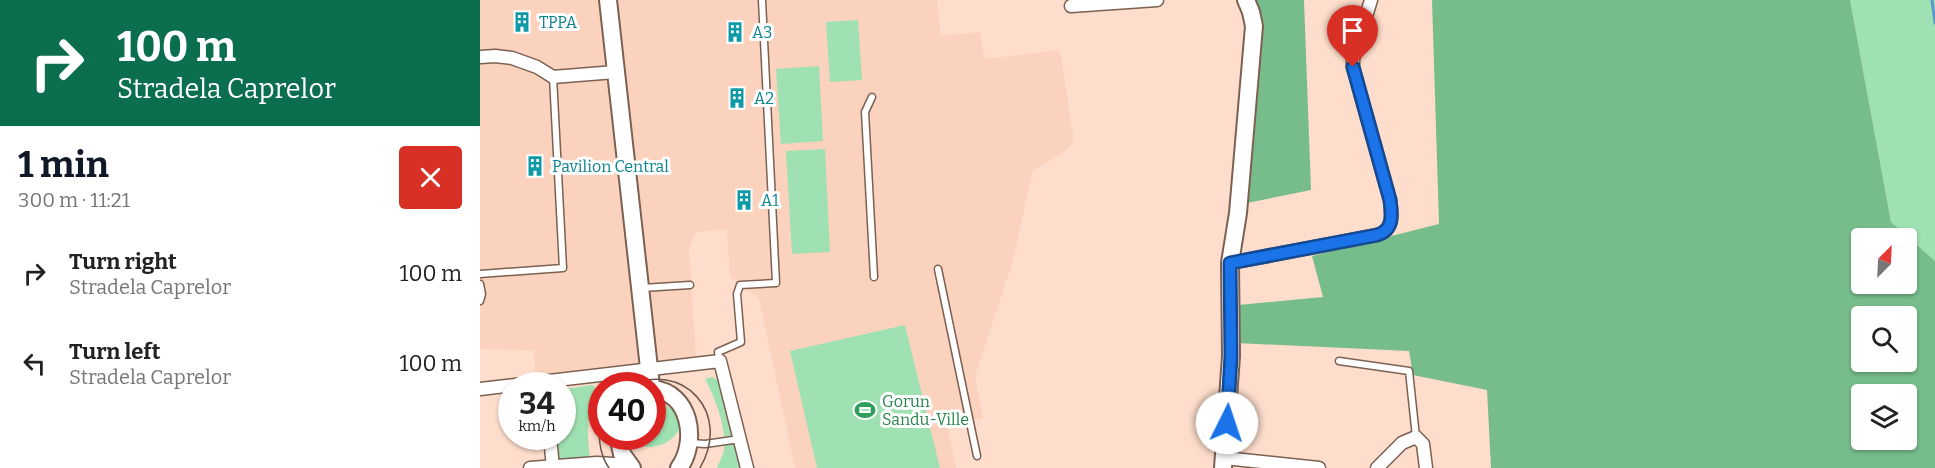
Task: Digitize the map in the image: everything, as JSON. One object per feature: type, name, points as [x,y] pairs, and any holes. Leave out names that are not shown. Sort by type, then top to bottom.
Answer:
[{"type":"main road","points":[[608,0],[649,372]]},
{"type":"main road","points":[[1223,463],[1231,356],[1230,263],[1238,213],[1254,26],[1246,0]]},
{"type":"main road","points":[[666,393],[684,411],[690,432],[690,443],[681,466]]},
{"type":"main road","points":[[621,450],[630,466]]},
{"type":"street","points":[[1071,6],[1157,0]]},
{"type":"street","points":[[1230,263],[1382,234],[1389,226],[1392,220],[1390,200],[1353,67],[1353,59],[1371,0]]},
{"type":"street","points":[[480,57],[512,58],[537,67],[553,77],[615,72]]},
{"type":"street","points":[[666,377],[720,362],[747,468]]},
{"type":"street","points":[[480,389],[498,387]]},
{"type":"street","points":[[1377,468],[1402,443],[1416,437],[1423,444],[1426,468]]},
{"type":"street","points":[[551,450],[553,467]]},
{"type":"street","points":[[530,468],[606,463],[630,466]]},
{"type":"street","points":[[1223,463],[1319,468]]},
{"type":"lane","points":[[720,362],[718,352],[741,342],[737,294],[740,285],[776,283],[762,0]]},
{"type":"lane","points":[[480,274],[563,268],[553,77]]},
{"type":"lane","points":[[872,97],[865,111],[874,277]]},
{"type":"lane","points":[[938,269],[977,456]]},
{"type":"lane","points":[[480,284],[482,294],[480,301]]},
{"type":"lane","points":[[639,288],[690,285]]},
{"type":"lane","points":[[1339,361],[1409,371],[1416,437]]},
{"type":"lane","points":[[690,443],[705,444],[740,439]]},
{"type":"shaded area","points":[[480,0],[937,0],[941,36],[980,32],[984,59],[1060,50],[1074,141],[1065,151],[1033,170],[1012,264],[975,376],[983,418],[947,424],[956,468],[795,468],[759,298],[730,277],[727,229],[696,232],[689,248],[696,357],[569,372],[535,372],[534,350],[480,349]]},
{"type":"green space","points":[[1254,0],[1304,0],[1311,190],[1247,203],[1256,3]]},
{"type":"green space","points":[[1432,0],[1850,0],[1891,222],[1898,228],[1851,228],[1851,294],[1917,294],[1917,245],[1935,261],[1935,468],[1491,468],[1487,390],[1413,375],[1409,351],[1235,343],[1238,305],[1323,297],[1312,256],[1439,224]]},
{"type":"green space","points":[[1850,0],[1935,0],[1935,261],[1917,245],[1917,228],[1898,228],[1891,222]]},
{"type":"green space","points":[[858,20],[862,80],[830,82],[826,22]]},
{"type":"green space","points":[[819,66],[823,141],[781,144],[776,69]]},
{"type":"green space","points":[[825,149],[830,252],[792,254],[786,151]]},
{"type":"green space","name":"Gorun Sandu-Ville","points":[[905,325],[940,468],[817,468],[790,351]]},
{"type":"green space","points":[[712,377],[721,382],[743,468],[717,468],[723,452],[724,432],[713,395],[705,379]]},
{"type":"green space","points":[[588,386],[590,458],[558,468],[556,450],[576,450],[576,387]]},
{"type":"green space","points":[[666,407],[679,418],[679,428],[674,437],[666,443]]},
{"type":"waterway","points":[[1932,0],[1935,23]]},
{"type":"tram line","points":[[666,380],[683,386],[697,397],[706,411],[710,428],[708,448],[700,468]]},
{"type":"tram line","points":[[602,450],[609,468]]},
{"type":"place","name":"TPPA","points":[[522,22]]},
{"type":"place","name":"A3","points":[[735,32]]},
{"type":"place","name":"A2","points":[[737,98]]},
{"type":"place","name":"Pavilion Central","points":[[535,166]]},
{"type":"place","name":"A1","points":[[744,200]]},
{"type":"place","name":"Gorun Sandu-Ville","points":[[865,410]]},
{"type":"route","points":[[1227,423],[1231,356],[1230,263],[1382,234],[1392,220],[1390,200],[1353,67]]}]
